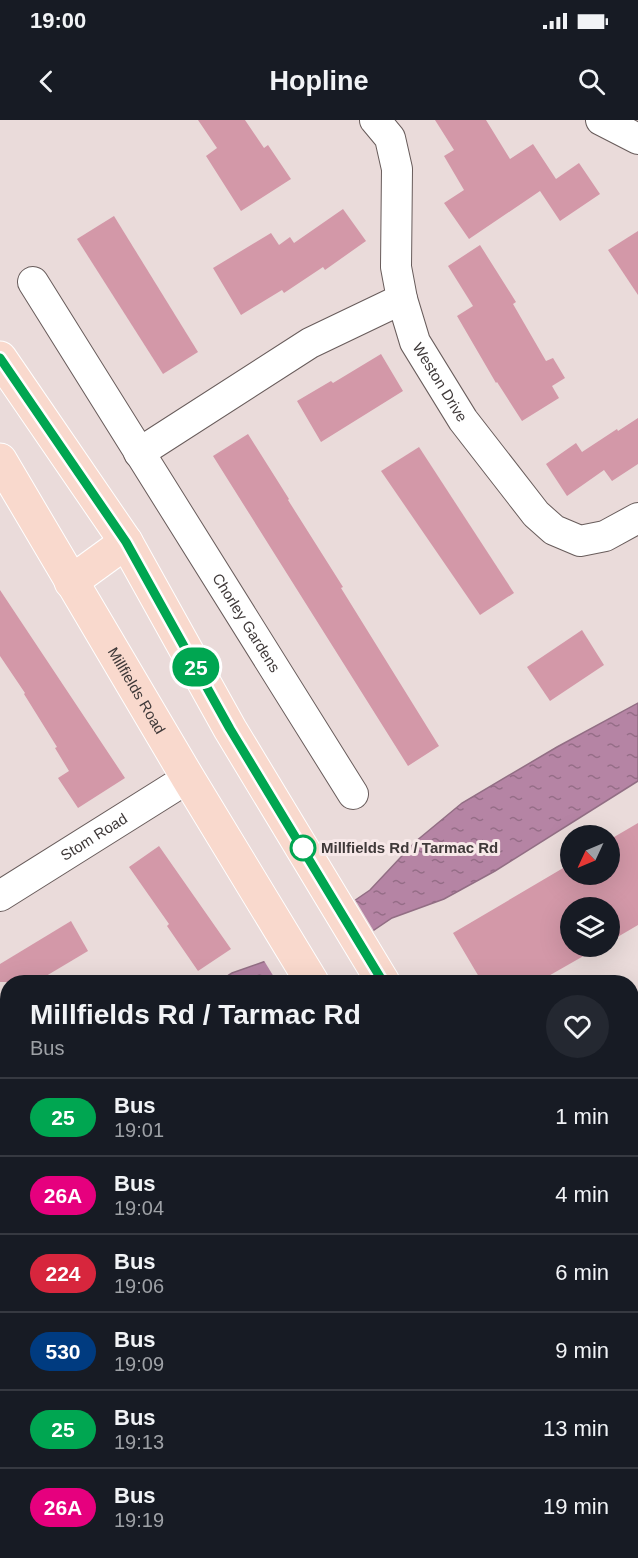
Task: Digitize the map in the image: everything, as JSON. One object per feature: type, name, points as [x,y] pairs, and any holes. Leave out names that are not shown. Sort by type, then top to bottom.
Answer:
[{"type":"main road","points":[[0,358],[126,542],[230,729],[377,971]]},
{"type":"main road","name":"Millfields Road","points":[[0,460],[273,921],[308,975]]},
{"type":"main road","points":[[71,582],[126,542]]},
{"type":"street","name":"Weston Drive","points":[[375,120],[390,138],[397,169],[396,267],[402,299],[415,342],[463,420],[536,514],[554,530],[580,541],[605,536],[638,518]]},
{"type":"street","points":[[601,120],[634,131]]},
{"type":"street","name":"Chorley Gardens","points":[[33,282],[353,794]]},
{"type":"street","points":[[139,453],[310,343],[402,299]]},
{"type":"street","name":"Stom Road","points":[[0,896],[188,778]]},
{"type":"water","points":[[638,703],[638,781],[568,825],[560,825],[560,830],[495,871],[444,899],[392,918],[307,975],[229,975],[266,961],[370,890],[415,842],[462,803]]},
{"type":"pier","points":[[354,898],[375,933],[312,975],[273,975],[263,959]]},
{"type":"building","points":[[198,120],[245,120],[264,148],[268,145],[291,179],[241,211],[206,156],[217,148]]},
{"type":"building","points":[[435,120],[486,120],[510,159],[533,144],[556,179],[579,163],[600,194],[560,221],[540,191],[469,239],[444,203],[464,190],[444,156],[454,150]]},
{"type":"building","points":[[343,209],[366,241],[325,270],[323,267],[284,293],[282,290],[241,315],[213,268],[271,233],[279,245],[290,237],[294,243]]},
{"type":"building","points":[[114,216],[198,352],[163,374],[77,239]]},
{"type":"building","points":[[638,231],[638,295],[608,250]]},
{"type":"building","points":[[480,245],[516,302],[513,304],[546,361],[553,358],[565,378],[552,386],[559,398],[522,421],[496,383],[457,316],[473,306],[448,266]]},
{"type":"building","points":[[381,354],[403,391],[321,442],[297,401],[331,381],[333,383]]},
{"type":"building","points":[[638,418],[638,464],[612,481],[604,470],[567,496],[546,464],[576,443],[582,452]]},
{"type":"building","points":[[248,434],[439,746],[408,766],[213,456]]},
{"type":"building","points":[[419,447],[514,593],[480,615],[381,471]]},
{"type":"building","points":[[0,590],[125,778],[78,808],[58,778],[69,771],[55,748],[57,747],[0,656]]},
{"type":"building","points":[[582,630],[604,665],[550,701],[527,667]]},
{"type":"building","points":[[638,823],[638,925],[620,936],[620,897],[560,897],[560,957],[582,957],[550,975],[478,975],[453,933],[560,870],[560,885],[620,885],[620,834]]},
{"type":"building","points":[[159,846],[231,949],[198,971],[167,926],[169,924],[129,867]]},
{"type":"building","points":[[71,921],[88,951],[48,975],[0,975],[0,964]]},
{"type":"bus line","name":"25","points":[[0,358],[126,542],[230,729],[379,975]]},
{"type":"place","name":"Millfields Rd / Tarmac Rd","points":[[303,848]]}]
